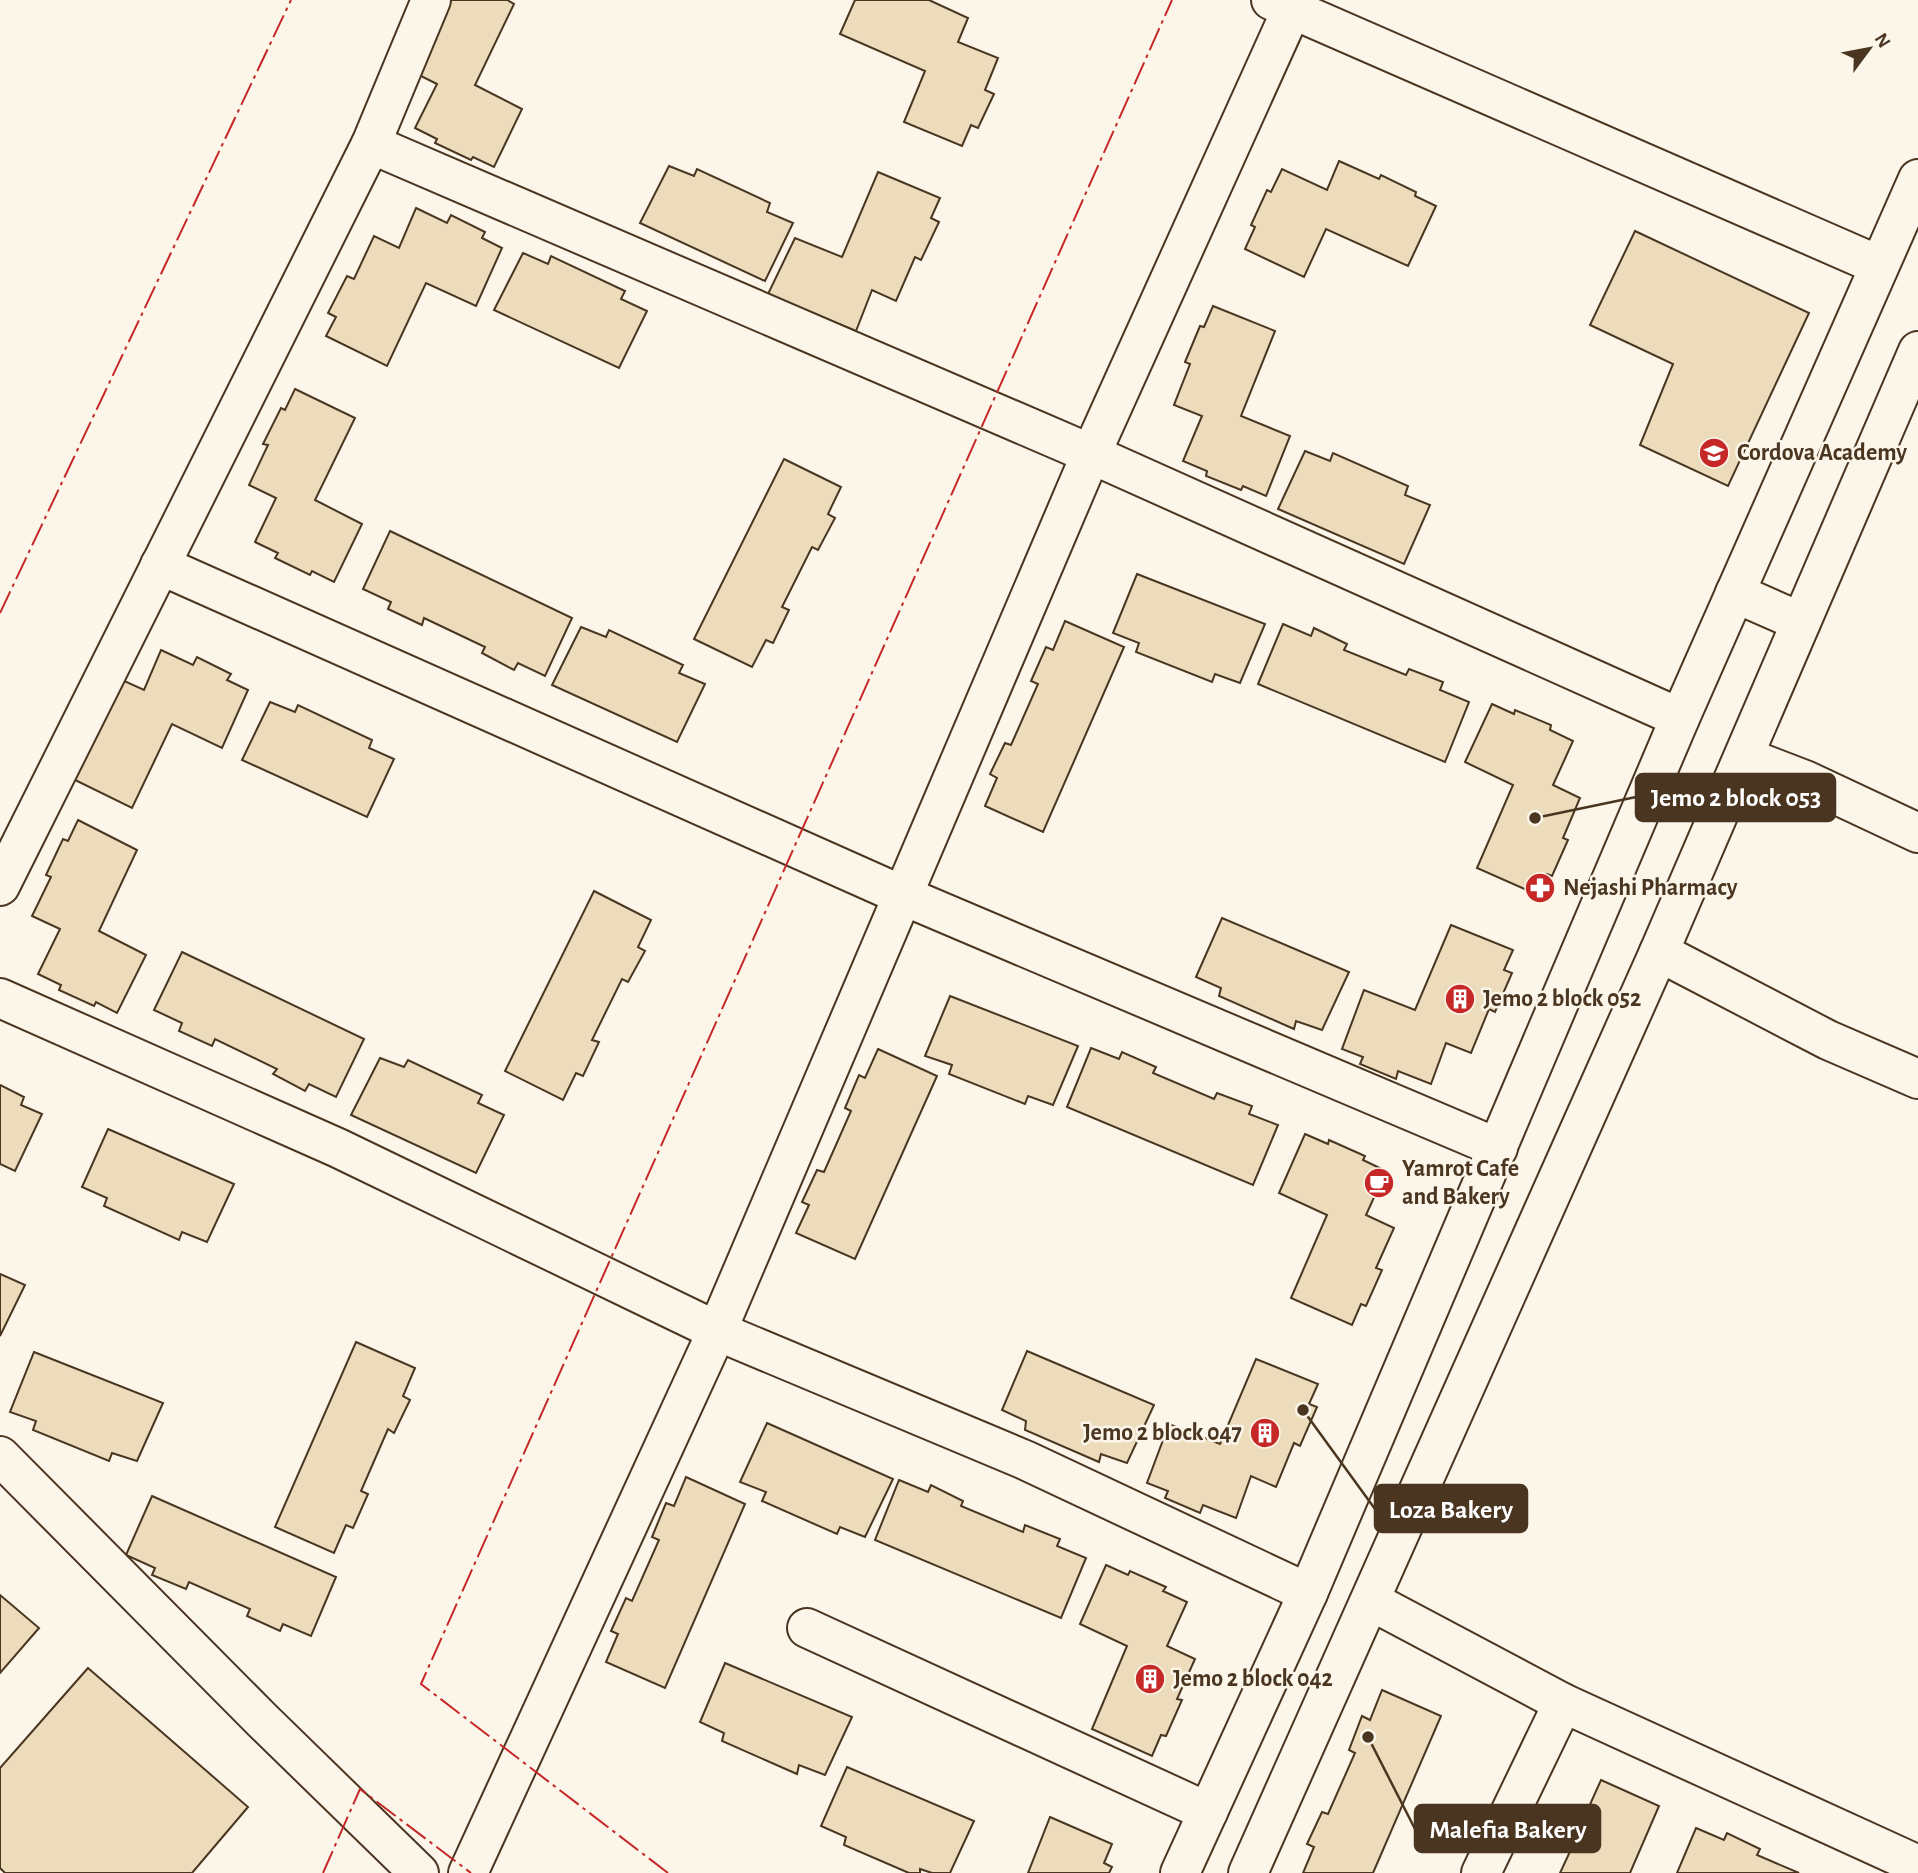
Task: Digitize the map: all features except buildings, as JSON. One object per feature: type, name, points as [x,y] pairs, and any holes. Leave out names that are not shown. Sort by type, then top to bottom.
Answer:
[{"type":"street","points":[[0,886],[371,144],[431,0]]},
{"type":"street","points":[[468,1873],[716,1331],[904,896],[1282,4],[1878,265]]},
{"type":"street","points":[[371,144],[1091,454],[1680,718]]},
{"type":"street","points":[[1180,1873],[1308,1593],[1680,718],[1918,179]]},
{"type":"street","points":[[1248,1873],[1745,757],[1918,351]]},
{"type":"street","points":[[160,565],[904,896],[1498,1148]]},
{"type":"street","points":[[1735,593],[1801,622]]},
{"type":"street","points":[[1745,757],[1805,780],[1918,833]]},
{"type":"street","points":[[1659,952],[1828,1040],[1918,1079]]},
{"type":"street","points":[[0,998],[338,1148],[716,1331],[1025,1460],[1308,1593]]},
{"type":"street","points":[[0,1456],[263,1721],[419,1873]]},
{"type":"street","points":[[1371,1601],[1563,1703],[1918,1865]]},
{"type":"street","points":[[807,1628],[1208,1812]]},
{"type":"street","points":[[1481,1873],[1563,1703]]},
{"type":"power","points":[[0,613],[291,0]]},
{"type":"power","points":[[668,1873],[421,1684],[1172,0]]},
{"type":"power","points":[[323,1873],[360,1789],[471,1873]]},
{"type":"place","name":"Cordova Academy","points":[[1714,453]]},
{"type":"place","name":"Jemo 2 block 053","points":[[1535,818]]},
{"type":"place","name":"Nejashi Pharmacy","points":[[1540,888]]},
{"type":"place","name":"Jemo 2 block 052","points":[[1460,999]]},
{"type":"place","name":"Yamrot Cafe and Bakery","points":[[1379,1183]]},
{"type":"place","name":"Loza Bakery","points":[[1303,1410]]},
{"type":"place","name":"Jemo 2 block 047","points":[[1265,1433]]},
{"type":"place","name":"Jemo 2 block 042","points":[[1150,1679]]},
{"type":"place","name":"Malefia Bakery","points":[[1368,1737]]}]
